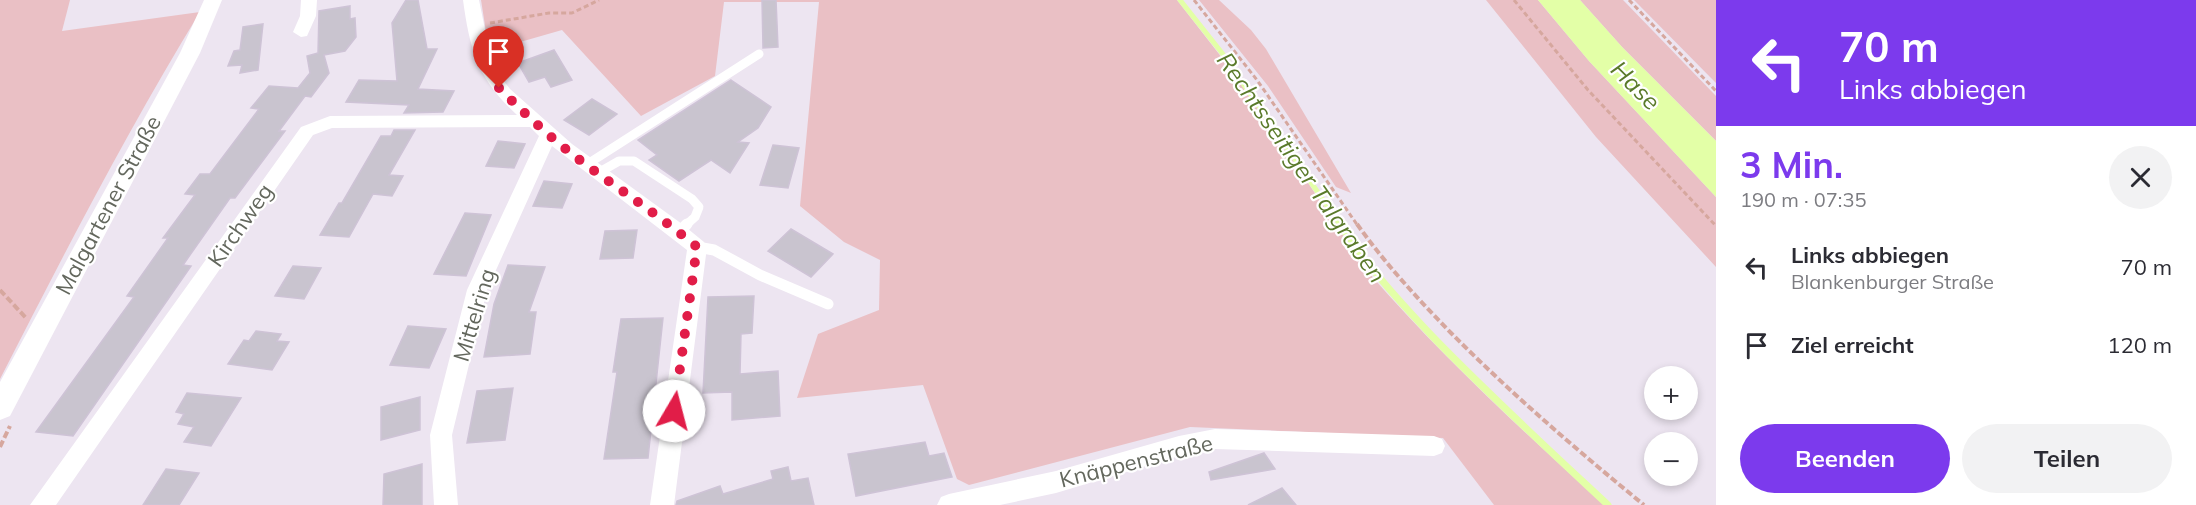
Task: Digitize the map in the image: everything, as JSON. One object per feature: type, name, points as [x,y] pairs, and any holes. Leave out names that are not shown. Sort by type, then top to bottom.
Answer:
[{"type":"street","name":"Malgartener Straße","points":[[0,408],[190,53],[213,0]]},
{"type":"street","points":[[301,32],[308,16],[309,0]]},
{"type":"street","points":[[471,0],[475,27],[487,69],[499,88],[548,135],[679,231],[697,247],[662,505]]},
{"type":"street","name":"Kirchweg","points":[[42,505],[307,131],[330,122],[532,121]]},
{"type":"street","name":"Mittelring","points":[[446,505],[441,435],[477,290],[548,135]]},
{"type":"street","name":"Knäppenstraße","points":[[949,505],[1056,482],[1179,446],[1215,439],[1434,446]]},
{"type":"lane","points":[[592,169],[759,54]]},
{"type":"lane","points":[[592,169],[623,158],[634,161],[692,199],[699,207],[695,217],[679,231]]},
{"type":"lane","points":[[697,247],[714,250],[760,275],[828,304]]},
{"type":"path","points":[[475,27],[539,15],[572,13],[599,0]]},
{"type":"path","points":[[1194,0],[1257,80],[1371,244],[1407,288],[1501,383],[1568,443],[1644,505]]},
{"type":"path","points":[[1514,0],[1588,90],[1716,226]]},
{"type":"path","points":[[1629,0],[1716,91]]},
{"type":"path","points":[[0,290],[3,296],[40,331]]},
{"type":"shaded area","points":[[0,0],[70,0],[62,31],[200,12],[122,147],[0,379]]},
{"type":"shaded area","points":[[481,0],[1177,0],[1233,72],[1369,273],[1454,363],[1604,505],[1494,505],[1443,438],[1190,427],[969,485],[957,479],[923,385],[797,398],[818,334],[879,310],[880,260],[844,242],[800,206],[819,2],[724,2],[715,76],[641,116],[562,30],[489,51]]},
{"type":"shaded area","points":[[1199,0],[1219,0],[1251,30],[1266,49],[1351,193],[1336,187],[1268,86]]},
{"type":"shaded area","points":[[1486,0],[1538,0],[1589,61],[1716,197],[1716,267],[1596,137]]},
{"type":"shaded area","points":[[1580,0],[1623,0],[1716,96],[1716,141],[1623,48]]},
{"type":"shaded area","points":[[1634,0],[1716,0],[1716,83]]},
{"type":"water","name":"Hase","points":[[1538,0],[1580,0],[1623,48],[1716,141],[1716,197],[1589,61]]},
{"type":"building","points":[[406,0],[418,0],[427,49],[437,49],[418,89],[454,91],[443,112],[404,113],[409,105],[346,102],[359,80],[397,81],[392,23]]},
{"type":"building","points":[[762,0],[776,0],[778,47],[763,48]]},
{"type":"building","points":[[350,6],[350,19],[355,18],[356,37],[345,51],[324,55],[329,73],[311,97],[305,96],[279,131],[285,131],[235,198],[230,198],[183,265],[191,266],[73,436],[36,432],[134,297],[127,296],[168,238],[163,238],[195,195],[185,194],[200,174],[210,174],[259,109],[251,108],[269,86],[298,88],[310,73],[307,56],[318,53],[319,11]]},
{"type":"building","points":[[263,24],[258,70],[240,73],[242,65],[228,66],[234,51],[240,50],[243,27]]},
{"type":"building","points":[[554,50],[572,80],[551,87],[545,77],[529,82],[518,63]]},
{"type":"building","points":[[731,80],[771,107],[758,128],[738,142],[749,143],[730,173],[711,160],[679,181],[649,160],[657,155],[638,140]]},
{"type":"building","points":[[592,99],[617,114],[589,135],[564,120]]},
{"type":"building","points":[[394,130],[415,130],[389,175],[403,176],[392,196],[373,194],[349,237],[320,235],[339,203],[342,203],[381,136],[391,136]]},
{"type":"building","points":[[498,141],[525,144],[514,168],[486,166]]},
{"type":"building","points":[[773,145],[799,148],[788,188],[760,185]]},
{"type":"building","points":[[544,181],[572,184],[562,208],[533,206]]},
{"type":"building","points":[[465,213],[491,215],[466,276],[434,274]]},
{"type":"building","points":[[791,229],[833,254],[811,277],[768,251]]},
{"type":"building","points":[[637,230],[633,258],[600,259],[605,231]]},
{"type":"building","points":[[508,265],[545,267],[529,312],[536,312],[530,354],[484,357],[494,304]]},
{"type":"building","points":[[293,266],[321,268],[304,299],[275,296]]},
{"type":"building","points":[[754,296],[752,333],[741,334],[740,374],[778,371],[780,416],[732,420],[732,392],[703,393],[708,297]]},
{"type":"building","points":[[663,318],[648,458],[604,459],[617,372],[613,372],[621,319]]},
{"type":"building","points":[[408,326],[446,329],[429,368],[390,365]]},
{"type":"building","points":[[256,331],[281,334],[277,341],[289,342],[272,370],[228,364],[244,340],[249,341]]},
{"type":"building","points":[[513,388],[505,440],[467,443],[477,391]]},
{"type":"building","points":[[187,393],[241,398],[211,446],[184,442],[194,427],[178,424],[184,414],[176,412]]},
{"type":"building","points":[[420,397],[420,430],[381,440],[381,407]]},
{"type":"building","points":[[925,442],[929,456],[944,453],[952,477],[856,496],[848,454]]},
{"type":"building","points":[[1264,453],[1275,469],[1211,480],[1209,472]]},
{"type":"building","points":[[422,464],[422,505],[383,505],[384,474]]},
{"type":"building","points":[[788,467],[791,481],[808,478],[814,505],[676,505],[677,501],[720,486],[723,494],[773,479],[771,471]]},
{"type":"building","points":[[166,469],[199,473],[179,505],[143,505]]},
{"type":"building","points":[[1282,488],[1296,505],[1248,505]]},
{"type":"waterway","name":"Rechtsseitiger Talgraben","points":[[1180,0],[1222,53],[1341,226]]},
{"type":"waterway","name":"Rechtsseitiger Talgraben","points":[[1340,224],[1372,269],[1433,337],[1497,401],[1608,505]]},
{"type":"route","points":[[499,88],[548,135],[586,165],[668,222],[697,247],[674,411]]}]
